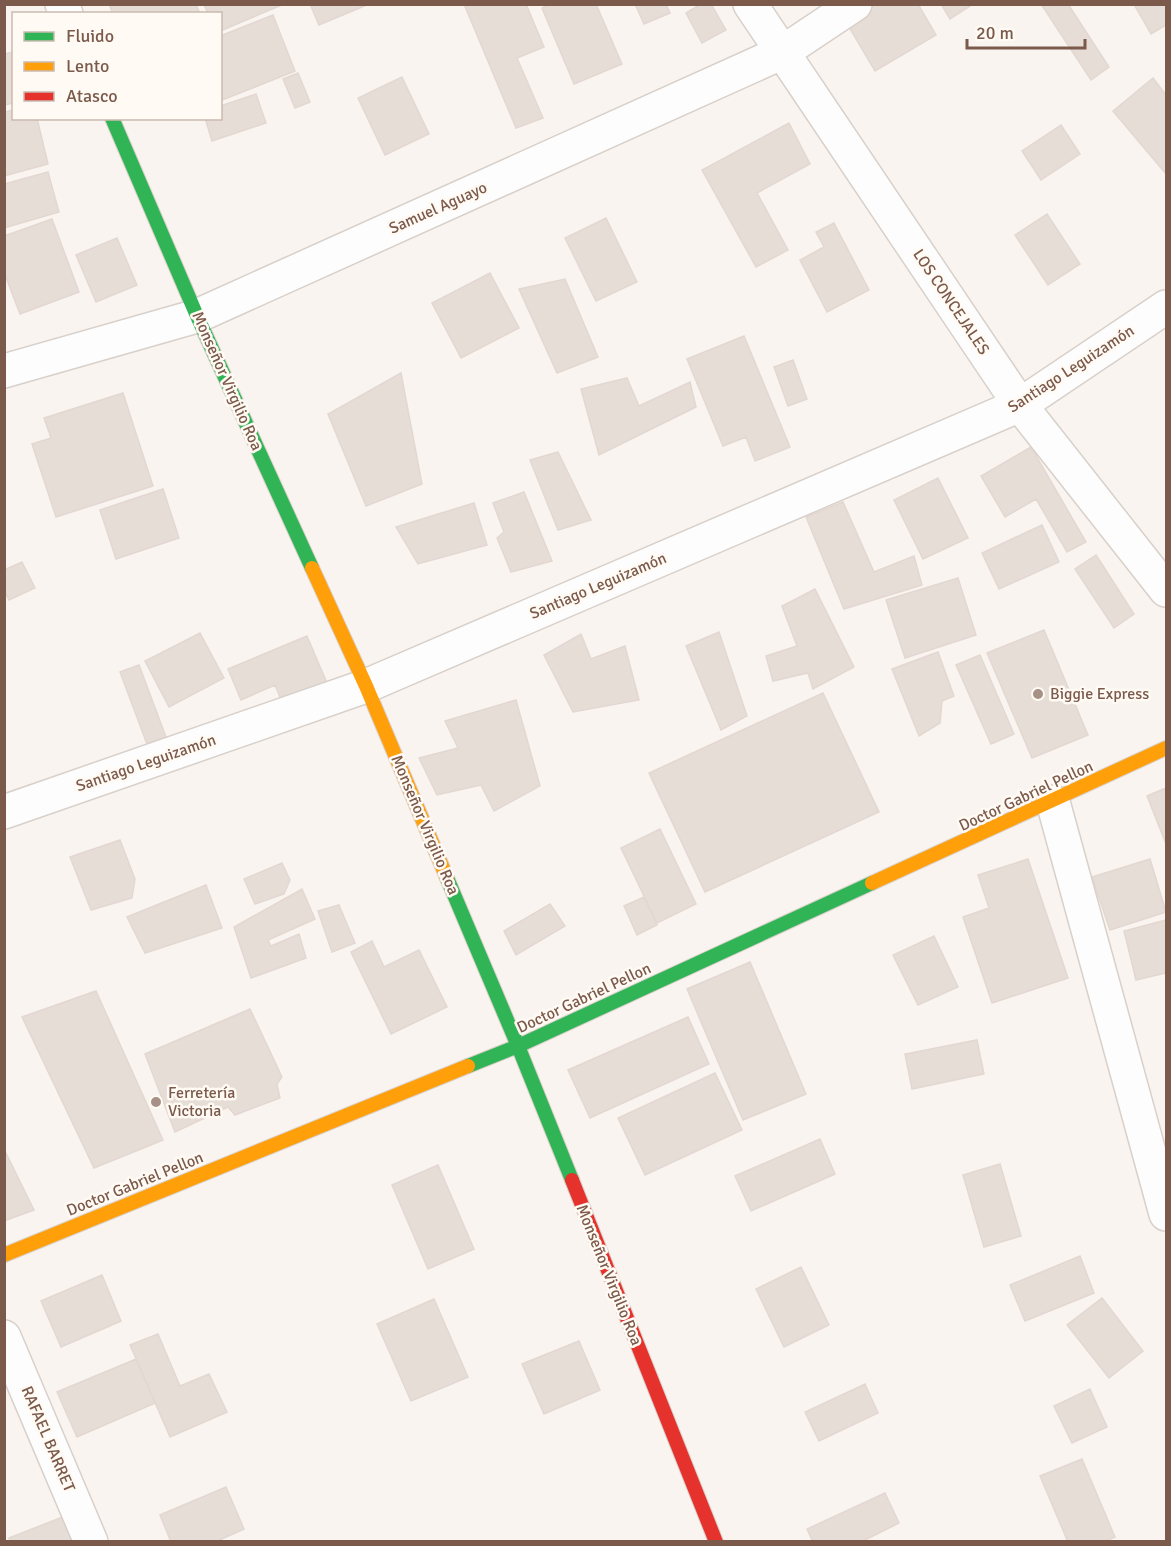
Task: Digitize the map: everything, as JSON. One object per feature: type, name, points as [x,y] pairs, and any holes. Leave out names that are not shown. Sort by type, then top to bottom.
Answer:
[{"type":"street","name":"LOS CONCEJALES","points":[[750,4],[1020,405],[1167,590]]},
{"type":"street","name":"Samuel Aguayo","points":[[4,371],[197,316],[783,52],[855,4]]},
{"type":"street","name":"Monseñor Virgilio Roa","points":[[113,120],[197,316],[366,686],[518,1046],[716,1542]]},
{"type":"street","name":"Santiago Leguizamón","points":[[4,812],[366,686],[1020,405],[1167,307]]},
{"type":"street","name":"Doctor Gabriel Pellon","points":[[4,1255],[518,1046],[1167,748]]},
{"type":"street","points":[[1053,802],[1167,1214]]},
{"type":"street","name":"RAFAEL BARRET","points":[[4,1337],[91,1542]]},
{"type":"building","points":[[109,4],[196,4],[199,12],[112,12]]},
{"type":"building","points":[[204,4],[284,4],[222,30],[222,12],[207,12]]},
{"type":"building","points":[[310,4],[369,4],[319,25]]},
{"type":"building","points":[[464,4],[526,4],[544,47],[517,58],[543,118],[516,128]]},
{"type":"building","points":[[550,4],[596,4],[622,64],[574,84],[542,8]]},
{"type":"building","points":[[635,4],[666,4],[670,13],[644,24]]},
{"type":"building","points":[[701,4],[711,4],[726,30],[702,43],[686,13]]},
{"type":"building","points":[[858,4],[918,4],[936,35],[875,71],[846,22]]},
{"type":"building","points":[[941,4],[973,4],[950,19]]},
{"type":"building","points":[[1041,4],[1068,4],[1109,67],[1091,80]]},
{"type":"building","points":[[1138,4],[1166,4],[1166,25],[1151,34],[1135,6]]},
{"type":"building","points":[[273,15],[295,71],[222,100],[222,35]]},
{"type":"building","points":[[12,52],[12,103],[4,105],[4,54]]},
{"type":"building","points":[[298,73],[310,102],[295,108],[283,79]]},
{"type":"building","points":[[402,77],[429,134],[385,155],[358,98]]},
{"type":"building","points":[[1153,78],[1166,95],[1166,174],[1113,111]]},
{"type":"building","points":[[256,94],[266,123],[212,141],[206,120],[222,120],[222,105]]},
{"type":"building","points":[[12,110],[12,120],[37,120],[48,164],[4,176],[4,112]]},
{"type":"building","points":[[789,123],[810,164],[757,193],[788,250],[756,267],[702,170]]},
{"type":"building","points":[[1061,125],[1080,154],[1041,180],[1022,151]]},
{"type":"building","points":[[48,172],[59,212],[4,228],[4,184]]},
{"type":"building","points":[[1047,214],[1080,264],[1048,285],[1015,235]]},
{"type":"building","points":[[606,218],[637,282],[596,301],[565,238]]},
{"type":"building","points":[[52,219],[79,292],[20,314],[4,272],[4,236]]},
{"type":"building","points":[[834,223],[869,290],[827,312],[800,260],[824,247],[816,232]]},
{"type":"building","points":[[117,238],[137,285],[96,302],[76,255]]},
{"type":"building","points":[[490,273],[519,328],[461,358],[432,303]]},
{"type":"building","points":[[565,279],[598,357],[557,373],[519,289]]},
{"type":"building","points":[[744,336],[790,447],[755,461],[746,437],[723,446],[687,359]]},
{"type":"building","points":[[793,360],[807,399],[788,406],[774,367]]},
{"type":"building","points":[[401,373],[422,484],[366,506],[328,414]]},
{"type":"building","points":[[627,378],[639,406],[690,382],[696,407],[599,455],[581,389]]},
{"type":"building","points":[[123,393],[153,486],[56,517],[32,444],[51,438],[44,418]]},
{"type":"building","points":[[1031,447],[1086,542],[1067,552],[1036,499],[1005,517],[981,476]]},
{"type":"building","points":[[558,452],[591,520],[558,530],[530,460]]},
{"type":"building","points":[[938,478],[968,538],[923,559],[894,500]]},
{"type":"building","points":[[163,489],[179,538],[116,559],[100,510]]},
{"type":"building","points":[[524,492],[552,561],[511,572],[497,538],[504,532],[493,503]]},
{"type":"building","points":[[843,502],[874,572],[914,556],[922,585],[844,609],[806,517]]},
{"type":"building","points":[[474,503],[487,545],[418,564],[396,527]]},
{"type":"building","points":[[1042,525],[1059,562],[999,589],[982,553]]},
{"type":"building","points":[[1096,555],[1134,614],[1114,628],[1075,569]]},
{"type":"building","points":[[22,562],[35,588],[9,600],[4,590],[4,570]]},
{"type":"building","points":[[958,578],[976,635],[905,658],[886,600]]},
{"type":"building","points":[[815,589],[854,667],[813,689],[808,673],[773,681],[766,656],[797,646],[782,606]]},
{"type":"building","name":"Biggie Express","points":[[1044,630],[1088,735],[1032,758],[987,653]]},
{"type":"building","points":[[719,632],[747,716],[721,730],[686,646]]},
{"type":"building","points":[[200,633],[224,678],[169,707],[145,661]]},
{"type":"building","points":[[581,634],[591,659],[625,646],[639,700],[573,712],[544,655]]},
{"type":"building","points":[[307,636],[330,690],[285,709],[275,685],[241,700],[228,669]]},
{"type":"building","points":[[938,652],[954,696],[942,701],[940,723],[919,736],[892,669]]},
{"type":"building","points":[[980,655],[1014,734],[991,744],[956,665]]},
{"type":"building","points":[[139,665],[166,737],[147,744],[120,672]]},
{"type":"building","points":[[823,693],[879,812],[705,892],[649,773]]},
{"type":"building","points":[[516,700],[540,786],[494,811],[481,785],[437,795],[419,758],[458,748],[445,721]]},
{"type":"building","points":[[1166,788],[1166,844],[1147,796]]},
{"type":"building","points":[[660,829],[696,904],[657,923],[621,848]]},
{"type":"building","points":[[120,840],[135,879],[132,898],[91,910],[70,857]]},
{"type":"building","points":[[1028,859],[1068,978],[992,1003],[963,917],[989,908],[978,875]]},
{"type":"building","points":[[1150,859],[1166,912],[1110,930],[1092,877]]},
{"type":"building","points":[[282,863],[290,880],[284,894],[255,904],[244,879]]},
{"type":"building","points":[[206,885],[222,928],[145,953],[127,917]]},
{"type":"building","points":[[302,889],[315,919],[268,940],[271,946],[299,934],[306,958],[251,978],[234,927]]},
{"type":"building","points":[[644,897],[657,925],[637,935],[624,906]]},
{"type":"building","points":[[550,904],[565,926],[516,955],[504,931]]},
{"type":"building","points":[[339,905],[355,943],[332,952],[318,911]]},
{"type":"building","points":[[1166,920],[1166,973],[1136,980],[1124,931]]},
{"type":"building","points":[[934,936],[958,987],[918,1005],[893,955]]},
{"type":"building","points":[[372,941],[384,967],[419,950],[447,1007],[391,1034],[351,952]]},
{"type":"building","points":[[750,962],[806,1094],[743,1120],[687,989]]},
{"type":"building","points":[[96,991],[163,1140],[94,1168],[22,1017]]},
{"type":"building","points":[[250,1009],[282,1077],[277,1084],[280,1098],[235,1115],[228,1107],[175,1132],[145,1054]]},
{"type":"building","points":[[688,1017],[709,1064],[590,1118],[568,1070]]},
{"type":"building","points":[[977,1040],[984,1074],[912,1089],[905,1054]]},
{"type":"building","points":[[715,1073],[742,1130],[645,1175],[618,1118]]},
{"type":"building","points":[[820,1139],[835,1174],[751,1211],[735,1176]]},
{"type":"building","points":[[4,1149],[34,1210],[4,1221]]},
{"type":"building","points":[[1000,1164],[1021,1236],[984,1247],[963,1175]]},
{"type":"building","points":[[438,1165],[474,1249],[428,1269],[392,1185]]},
{"type":"building","points":[[1080,1256],[1094,1293],[1025,1321],[1010,1285]]},
{"type":"building","points":[[801,1267],[829,1325],[784,1347],[756,1289]]},
{"type":"building","points":[[102,1275],[121,1321],[61,1347],[41,1301]]},
{"type":"building","points":[[1102,1298],[1143,1351],[1109,1378],[1067,1325]]},
{"type":"building","points":[[434,1299],[468,1377],[411,1401],[377,1324]]},
{"type":"building","points":[[158,1334],[180,1386],[209,1374],[227,1412],[170,1437],[130,1345]]},
{"type":"building","points":[[579,1341],[600,1390],[544,1414],[522,1364]]},
{"type":"building","points":[[136,1359],[155,1403],[77,1437],[57,1392]]},
{"type":"building","points":[[865,1384],[878,1413],[819,1441],[805,1412]]},
{"type":"building","points":[[1090,1389],[1107,1427],[1072,1443],[1054,1406]]},
{"type":"building","points":[[1082,1459],[1115,1537],[1103,1542],[1068,1542],[1040,1476]]},
{"type":"building","points":[[226,1487],[244,1529],[215,1542],[171,1542],[160,1515]]},
{"type":"building","points":[[885,1493],[899,1523],[861,1542],[813,1542],[807,1529]]},
{"type":"building","points":[[65,1516],[73,1539],[68,1542],[10,1542],[9,1538]]},
{"type":"traffic: fast","points":[[113,120],[197,316],[312,568]]},
{"type":"traffic: fast","points":[[447,878],[572,1180]]},
{"type":"traffic: fast","points":[[468,1066],[518,1046],[872,883]]},
{"type":"traffic: slow","points":[[312,568],[366,686],[447,878]]},
{"type":"traffic: slow","points":[[872,883],[1166,748]]},
{"type":"traffic: slow","points":[[4,1255],[468,1066]]},
{"type":"traffic: jam","points":[[572,1180],[716,1542]]},
{"type":"place","name":"Biggie Express","points":[[1038,694]]},
{"type":"place","name":"Ferretería Victoria","points":[[156,1102]]}]
